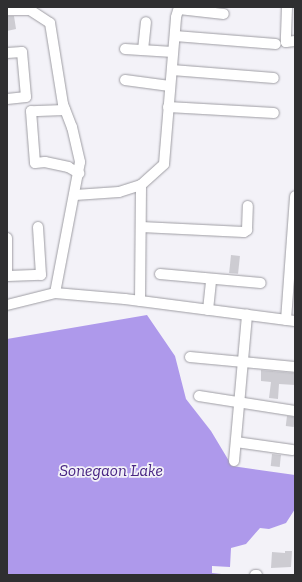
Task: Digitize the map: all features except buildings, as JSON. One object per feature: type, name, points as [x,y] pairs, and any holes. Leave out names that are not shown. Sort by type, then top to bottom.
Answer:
[{"type":"street","points":[[8,9],[30,8],[50,23],[65,110],[78,155],[79,173],[62,247],[55,293]]},
{"type":"street","points":[[75,195],[119,192],[141,185],[164,164],[173,52],[179,8],[224,14]]},
{"type":"street","points":[[290,13],[286,42],[295,42]]},
{"type":"street","points":[[142,50],[146,22]]},
{"type":"street","points":[[175,36],[276,44]]},
{"type":"street","points":[[125,49],[173,52]]},
{"type":"street","points":[[7,54],[22,52],[26,97],[7,99]]},
{"type":"street","points":[[172,70],[274,78]]},
{"type":"street","points":[[125,80],[170,86]]},
{"type":"street","points":[[168,107],[274,113]]},
{"type":"street","points":[[65,110],[31,111],[35,163],[45,162],[68,167],[79,173]]},
{"type":"street","points":[[140,301],[141,185]]},
{"type":"street","points":[[7,305],[55,293],[140,301],[290,320],[295,196]]},
{"type":"street","points":[[141,227],[244,232],[247,230],[248,206]]},
{"type":"street","points":[[7,238],[8,276],[41,275],[38,227]]},
{"type":"street","points":[[160,274],[261,283]]},
{"type":"street","points":[[208,310],[211,279]]},
{"type":"street","points":[[234,461],[247,315]]},
{"type":"street","points":[[190,357],[295,367]]},
{"type":"street","points":[[199,396],[295,411]]},
{"type":"street","points":[[236,442],[292,450]]},
{"type":"water","name":"Sonegaon Lake","points":[[147,315],[175,356],[186,399],[211,431],[232,466],[295,475],[295,509],[286,523],[269,529],[260,528],[246,544],[231,548],[230,567],[212,566],[212,573],[231,575],[7,575],[7,339]]}]
